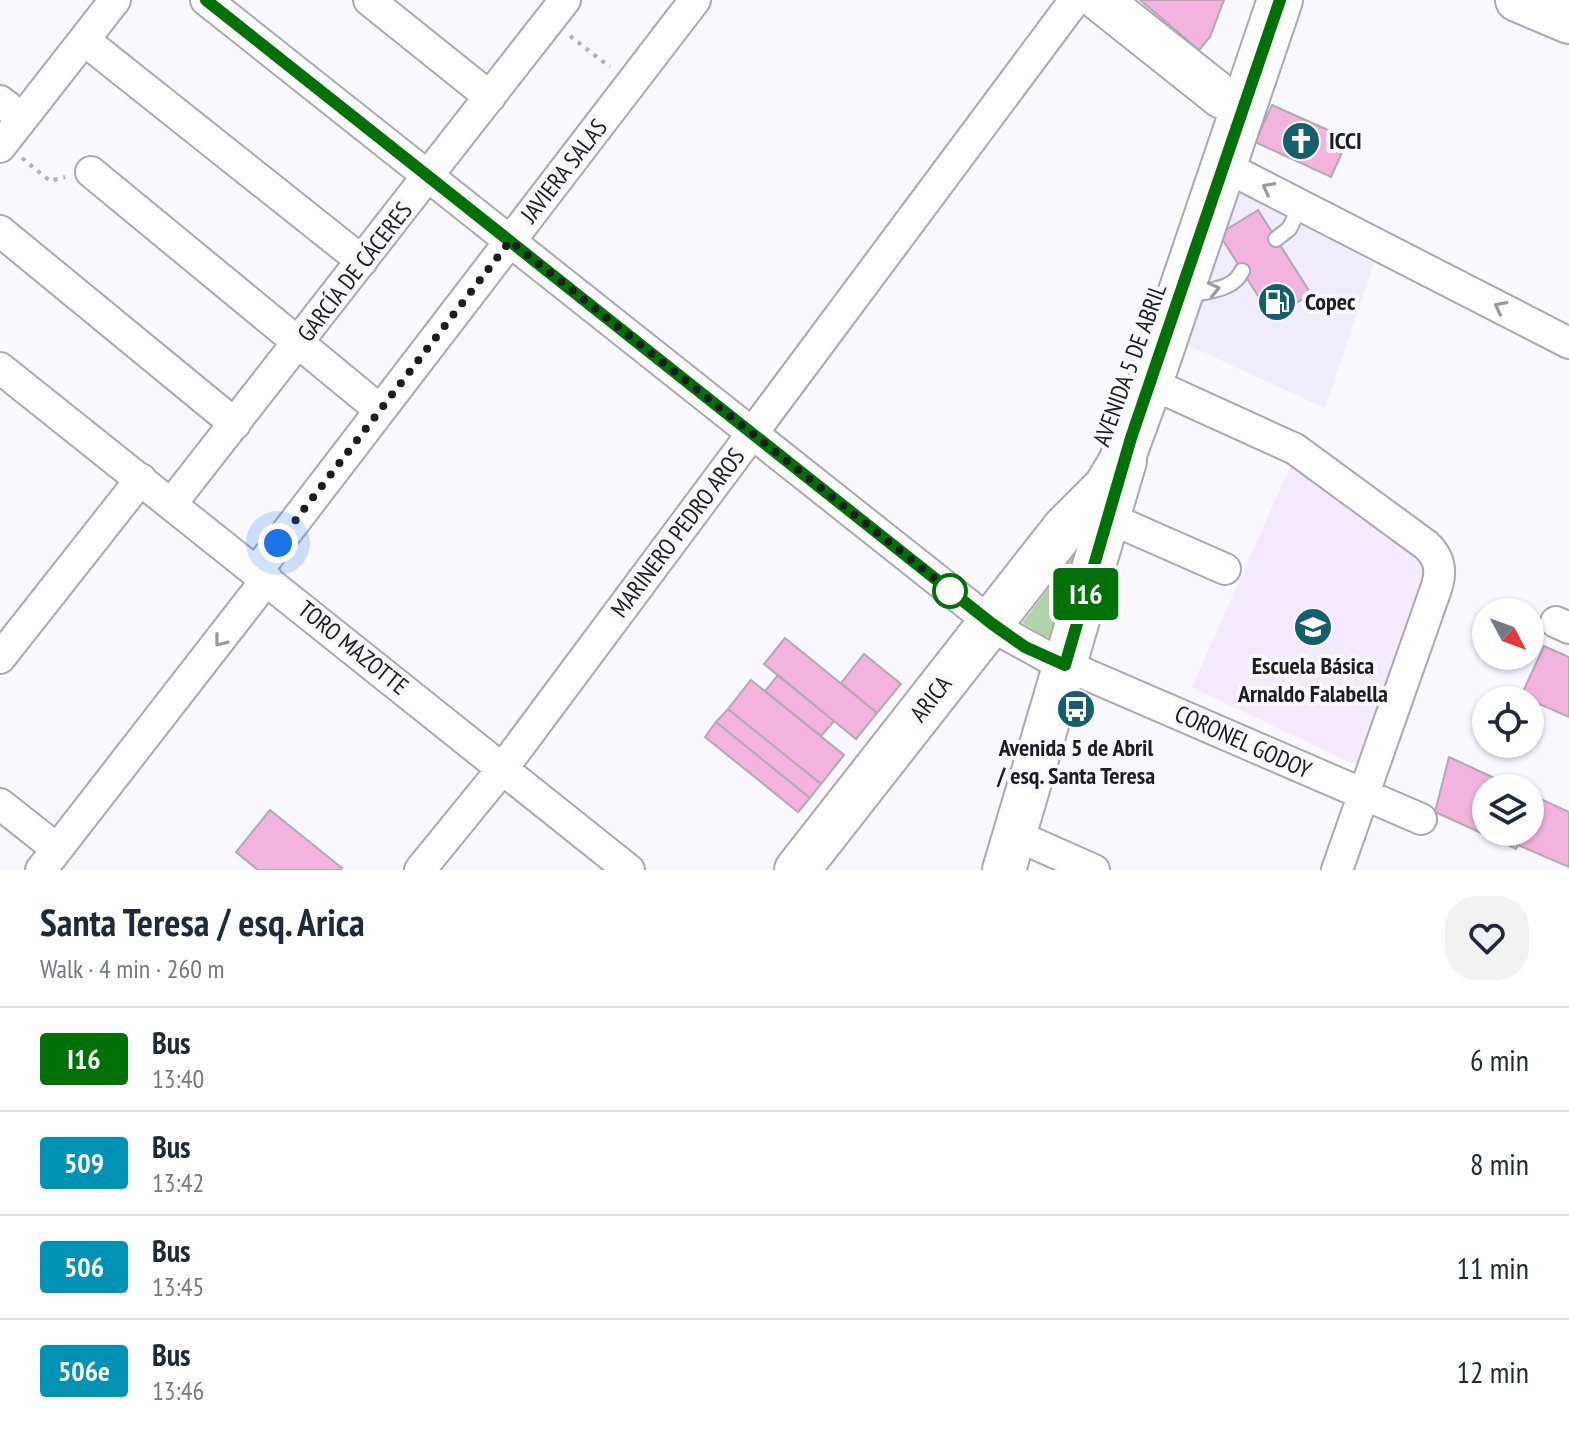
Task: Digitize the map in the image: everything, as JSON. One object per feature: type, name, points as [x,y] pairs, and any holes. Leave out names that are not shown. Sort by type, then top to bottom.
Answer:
[{"type":"main road","name":"AVENIDA 5 DE ABRIL","points":[[1065,528],[1074,500],[1120,406],[1252,0]]},
{"type":"main road","name":"AVENIDA 5 DE ABRIL","points":[[1065,528],[1106,487],[1131,438],[1179,299],[1213,220],[1224,166],[1280,0]]},
{"type":"main road","name":"ARICA","points":[[797,870],[1065,528]]},
{"type":"street","points":[[1,145],[11,110],[84,40],[115,0]]},
{"type":"street","name":"CORONEL GODOY","points":[[206,0],[1025,647],[1421,819]]},
{"type":"street","points":[[369,0],[490,97]]},
{"type":"street","name":"JAVIERA SALAS","points":[[49,859],[262,575],[380,410],[695,0]]},
{"type":"street","name":"MARINERO PEDRO AROS","points":[[420,870],[503,768],[1075,0]]},
{"type":"street","points":[[1100,0],[1222,97]]},
{"type":"street","points":[[1517,0],[1569,22]]},
{"type":"street","name":"GARCÍA DE CÁCERES","points":[[172,503],[557,10]]},
{"type":"street","points":[[84,40],[362,261]]},
{"type":"street","points":[[1224,166],[1569,343]]},
{"type":"street","points":[[91,172],[380,410]]},
{"type":"street","points":[[0,231],[235,424]]},
{"type":"street","name":"TORO MAZOTTE","points":[[5,381],[172,503],[629,870]]},
{"type":"street","points":[[1150,383],[1279,440],[1303,454],[1426,545],[1438,561],[1437,586],[1337,870]]},
{"type":"street","name":"AVENIDA 5 DE ABRIL","points":[[1010,853],[1131,438]]},
{"type":"street","points":[[0,658],[141,479]]},
{"type":"street","points":[[1109,518],[1225,569]]},
{"type":"street","points":[[0,804],[49,859]]},
{"type":"street","points":[[1010,853],[1094,870]]},
{"type":"lane","points":[[1276,239],[1289,229],[1301,205]]},
{"type":"lane","points":[[1179,299],[1229,286],[1242,271]]},
{"type":"path","points":[[557,10],[632,83]]},
{"type":"path","points":[[1,145],[50,181],[91,172]]},
{"type":"shaded area","name":"Copec","points":[[1234,190],[1374,263],[1325,408],[1179,341]]},
{"type":"shaded area","name":"Escuela Básica Arnaldo Falabella","points":[[1292,463],[1428,567],[1359,761],[1351,763],[1192,687]]},
{"type":"green space","points":[[1098,523],[1062,641],[1044,636],[1022,623]]},
{"type":"building","points":[[1140,0],[1224,0],[1210,37],[1199,50]]},
{"type":"building","name":"ICCI","points":[[1272,105],[1348,139],[1331,177],[1255,142]]},
{"type":"building","points":[[1258,210],[1311,294],[1272,318],[1219,234]]},
{"type":"building","points":[[785,638],[877,713],[856,739],[764,664]]},
{"type":"building","points":[[1544,646],[1569,657],[1569,717],[1544,706],[1544,686],[1526,686],[1533,670],[1544,670]]},
{"type":"building","points":[[864,654],[901,684],[877,713],[841,683]]},
{"type":"building","points":[[778,675],[834,721],[821,736],[765,691]]},
{"type":"building","points":[[751,680],[844,755],[821,784],[728,709]]},
{"type":"building","points":[[728,709],[821,784],[810,798],[716,722]]},
{"type":"building","points":[[716,722],[810,798],[798,812],[705,737]]},
{"type":"building","points":[[1449,757],[1486,774],[1472,774],[1472,829],[1435,812]]},
{"type":"building","points":[[1544,800],[1569,812],[1569,867],[1520,846],[1544,846]]},
{"type":"building","points":[[270,810],[342,868],[258,870],[236,852]]},
{"type":"bus line","name":"I16","points":[[206,0],[991,623],[1025,647],[1065,665],[1131,438],[1280,0]]},
{"type":"place","name":"ICCI","points":[[1301,141]]},
{"type":"place","name":"Copec","points":[[1277,302]]},
{"type":"place","name":"Escuela Básica Arnaldo Falabella","points":[[1313,627]]},
{"type":"place","name":"Avenida 5 de Abril / esq. Santa Teresa","points":[[1076,709]]},
{"type":"route","points":[[278,543],[510,241],[953,593],[950,591]]}]
